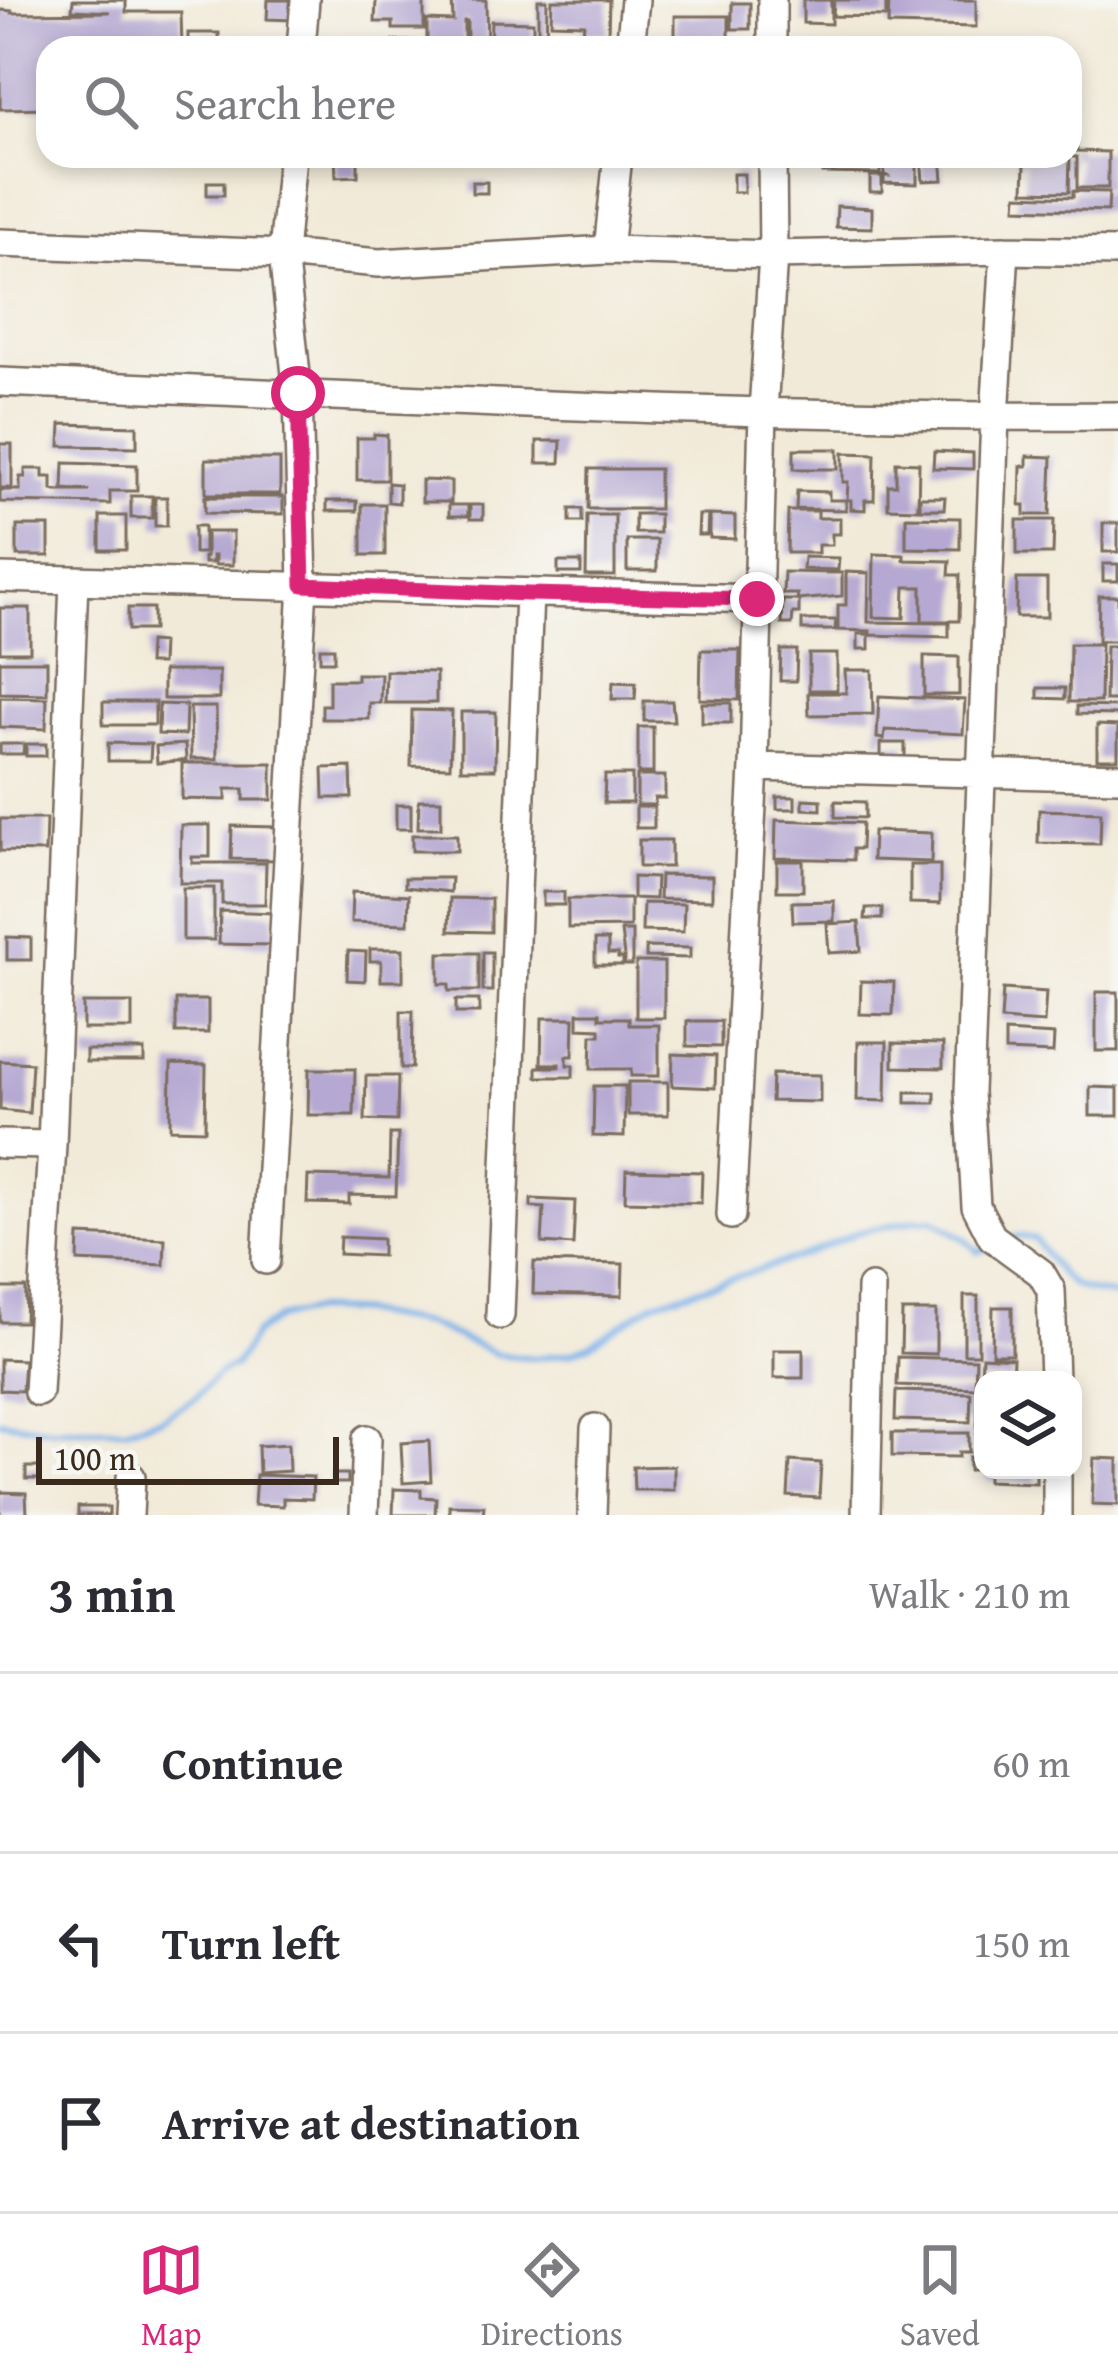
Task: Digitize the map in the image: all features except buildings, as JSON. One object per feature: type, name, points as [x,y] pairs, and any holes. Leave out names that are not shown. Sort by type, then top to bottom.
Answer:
[{"type":"street","points":[[302,36],[305,0]]},
{"type":"street","points":[[631,36],[635,0]]},
{"type":"street","points":[[772,0],[772,36]]},
{"type":"street","points":[[266,1260],[303,585],[298,393],[283,254],[291,168]]},
{"type":"street","points":[[608,250],[617,168]]},
{"type":"street","points":[[731,1215],[754,767],[772,168]]},
{"type":"street","points":[[0,243],[283,254],[379,263],[608,250],[772,255],[1118,252]]},
{"type":"street","points":[[1005,250],[969,1092],[976,1206],[992,1237],[1040,1273],[1051,1290],[1054,1371]]},
{"type":"street","points":[[0,382],[763,411],[1118,416]]},
{"type":"street","points":[[0,578],[757,599]]},
{"type":"street","points":[[38,1392],[74,581]]},
{"type":"street","points":[[500,1316],[529,594]]},
{"type":"street","points":[[754,767],[1118,777]]},
{"type":"street","points":[[0,1144],[52,1145]]},
{"type":"street","points":[[866,1515],[871,1288]]},
{"type":"street","points":[[592,1515],[595,1428]]},
{"type":"street","points":[[364,1515],[368,1439]]},
{"type":"street","points":[[129,1515],[131,1477]]},
{"type":"street","points":[[1057,1479],[1057,1515]]},
{"type":"waterway","points":[[0,1421],[50,1429],[125,1429],[162,1418],[235,1365],[255,1333],[278,1318],[314,1310],[427,1324],[496,1354],[535,1358],[589,1346],[655,1302],[803,1256],[858,1232],[933,1219],[978,1252],[991,1247]]},
{"type":"waterway","points":[[1009,1240],[1018,1236],[1035,1239],[1068,1281],[1118,1296]]},
{"type":"route","points":[[298,393],[303,585],[757,599]]}]
